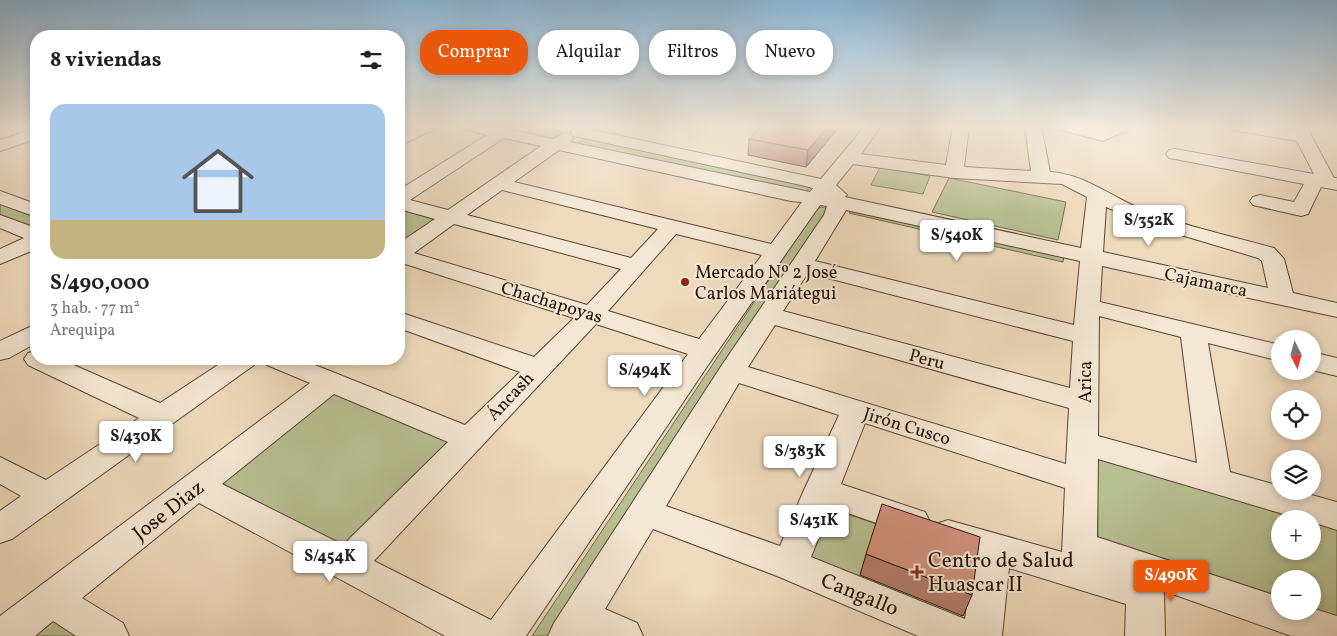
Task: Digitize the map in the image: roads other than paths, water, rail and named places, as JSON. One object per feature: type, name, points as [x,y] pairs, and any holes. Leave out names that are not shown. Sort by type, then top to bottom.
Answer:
[{"type":"street","points":[[405,194],[466,156]]},
{"type":"street","points":[[405,250],[540,156]]},
{"type":"street","points":[[612,156],[828,201]]},
{"type":"street","points":[[695,156],[726,162],[828,201]]},
{"type":"street","points":[[954,172],[956,156]]},
{"type":"street","points":[[1038,156],[1041,176]]},
{"type":"street","points":[[1183,156],[1327,182]]},
{"type":"street","points":[[1313,156],[1327,182]]},
{"type":"street","points":[[502,636],[754,283],[789,258],[828,201],[850,158],[954,172],[1066,179],[1096,207],[1186,236],[1204,235],[1266,252],[1272,259],[1282,298]]},
{"type":"street","points":[[1260,201],[1301,210],[1309,190],[1327,182]]},
{"type":"street","points":[[500,184],[1085,336]]},
{"type":"street","points":[[0,197],[30,209]]},
{"type":"street","name":"Cajamarca","points":[[828,201],[1090,265],[1282,298],[1337,310]]},
{"type":"street","points":[[405,205],[637,266]]},
{"type":"street","name":"Arica","points":[[1079,559],[1085,402],[1085,336],[1096,207]]},
{"type":"street","points":[[0,222],[30,234]]},
{"type":"street","name":"Áncash","points":[[348,564],[591,314],[671,227]]},
{"type":"street","points":[[0,257],[30,244]]},
{"type":"street","name":"Chachapoyas","points":[[405,256],[705,350]]},
{"type":"street","points":[[623,636],[574,627],[732,371],[784,291],[789,258]]},
{"type":"street","points":[[754,283],[784,291]]},
{"type":"street","points":[[1087,306],[1271,351]]},
{"type":"street","name":"Peru","points":[[768,315],[1085,402]]},
{"type":"street","points":[[3,344],[30,320]]},
{"type":"street","points":[[405,322],[537,368]]},
{"type":"street","points":[[1193,332],[1214,480]]},
{"type":"street","points":[[3,344],[30,334]]},
{"type":"street","points":[[3,344],[30,355]]},
{"type":"street","points":[[52,365],[164,417]]},
{"type":"street","points":[[0,529],[237,365]]},
{"type":"street","points":[[290,365],[470,439]]},
{"type":"street","name":"Jirón Cusco","points":[[732,371],[1082,480]]},
{"type":"street","name":"Jose Diaz","points":[[5,636],[199,487],[330,382]]},
{"type":"street","points":[[790,565],[820,490],[856,410]]},
{"type":"street","points":[[1083,443],[1337,516]]},
{"type":"street","points":[[0,469],[48,496]]},
{"type":"street","points":[[199,487],[483,636]]},
{"type":"street","points":[[820,490],[994,549],[1079,559],[1145,580],[1337,634]]},
{"type":"street","name":"Cangallo","points":[[645,512],[790,565],[962,636]]},
{"type":"street","points":[[982,636],[994,549]]},
{"type":"street","points":[[1145,580],[1145,636]]},
{"type":"street","points":[[53,600],[109,636]]},
{"type":"place","name":"Mercado Nº 2 José Carlos Mariátegui","points":[[685,282]]},
{"type":"place","name":"Centro de Salud Huascar II","points":[[917,572]]}]
